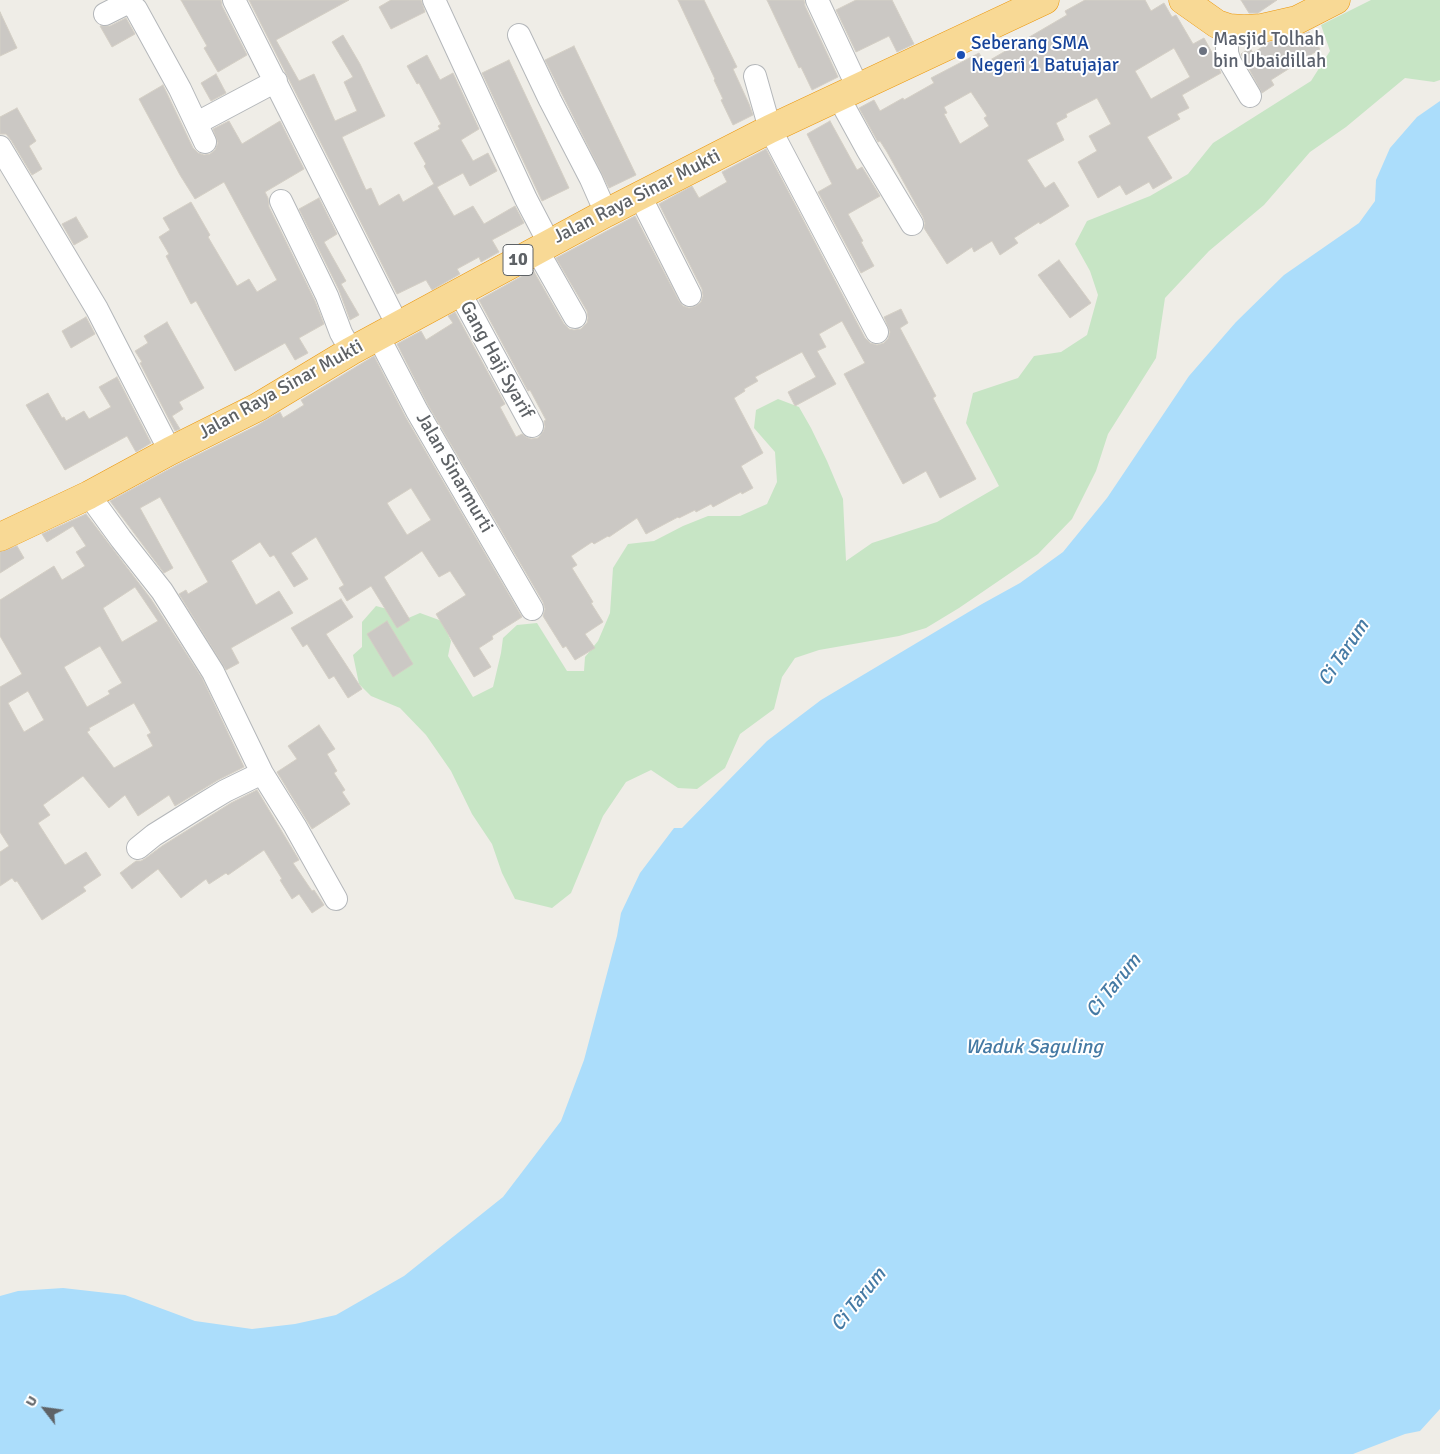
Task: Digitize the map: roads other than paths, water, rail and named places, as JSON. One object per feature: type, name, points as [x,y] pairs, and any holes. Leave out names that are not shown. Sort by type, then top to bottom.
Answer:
[{"type":"highway","name":"Jalan Raya Sinar Mukti","points":[[0,537],[89,495],[170,451],[258,408],[351,351],[543,246],[770,128],[1045,0]]},
{"type":"highway","points":[[1182,0],[1210,20],[1229,28],[1262,28],[1297,20],[1336,0]]},
{"type":"street","name":"Jalan Sinarmurti","points":[[234,0],[276,81],[388,331],[417,410],[532,609]]},
{"type":"street","points":[[434,0],[526,199],[543,246],[575,317]]},
{"type":"street","points":[[817,0],[848,93],[912,224]]},
{"type":"street","points":[[105,14],[125,4],[131,4],[136,9],[201,132],[276,81]]},
{"type":"street","points":[[1229,28],[1227,53],[1230,62],[1250,96]]},
{"type":"street","points":[[519,35],[606,213]]},
{"type":"street","points":[[755,76],[770,128],[877,332]]},
{"type":"street","points":[[0,147],[97,309],[170,451]]},
{"type":"street","points":[[640,196],[690,295]]},
{"type":"street","points":[[280,201],[327,296],[341,333],[351,351]]},
{"type":"street","name":"Gang Haji Syarif","points":[[460,293],[532,426]]},
{"type":"street","points":[[89,495],[162,591],[213,672],[262,773],[295,826],[336,899]]},
{"type":"street","points":[[138,848],[154,835],[225,791],[262,773]]},
{"type":"water","name":"Waduk Saguling","points":[[1440,101],[1440,1409],[1420,1431],[1405,1434],[1353,1454],[0,1454],[0,1296],[18,1291],[63,1288],[125,1295],[195,1321],[252,1329],[295,1324],[336,1315],[404,1276],[503,1197],[561,1121],[584,1060],[617,936],[621,913],[640,873],[674,828],[682,828],[767,741],[821,700],[1020,583],[1063,552],[1107,498],[1189,376],[1236,322],[1284,275],[1359,223],[1375,201],[1376,180],[1390,148],[1417,117]]},
{"type":"place","name":"Masjid Tolhah bin Ubaidillah","points":[[1203,51]]},
{"type":"place","name":"Seberang SMA Negeri 1 Batujajar","points":[[961,55]]},
{"type":"water label","name":"Ci Tarum","points":[[1344,653]]},
{"type":"water label","name":"Ci Tarum","points":[[1114,986]]},
{"type":"water label","name":"Ci Tarum","points":[[859,1300]]}]
